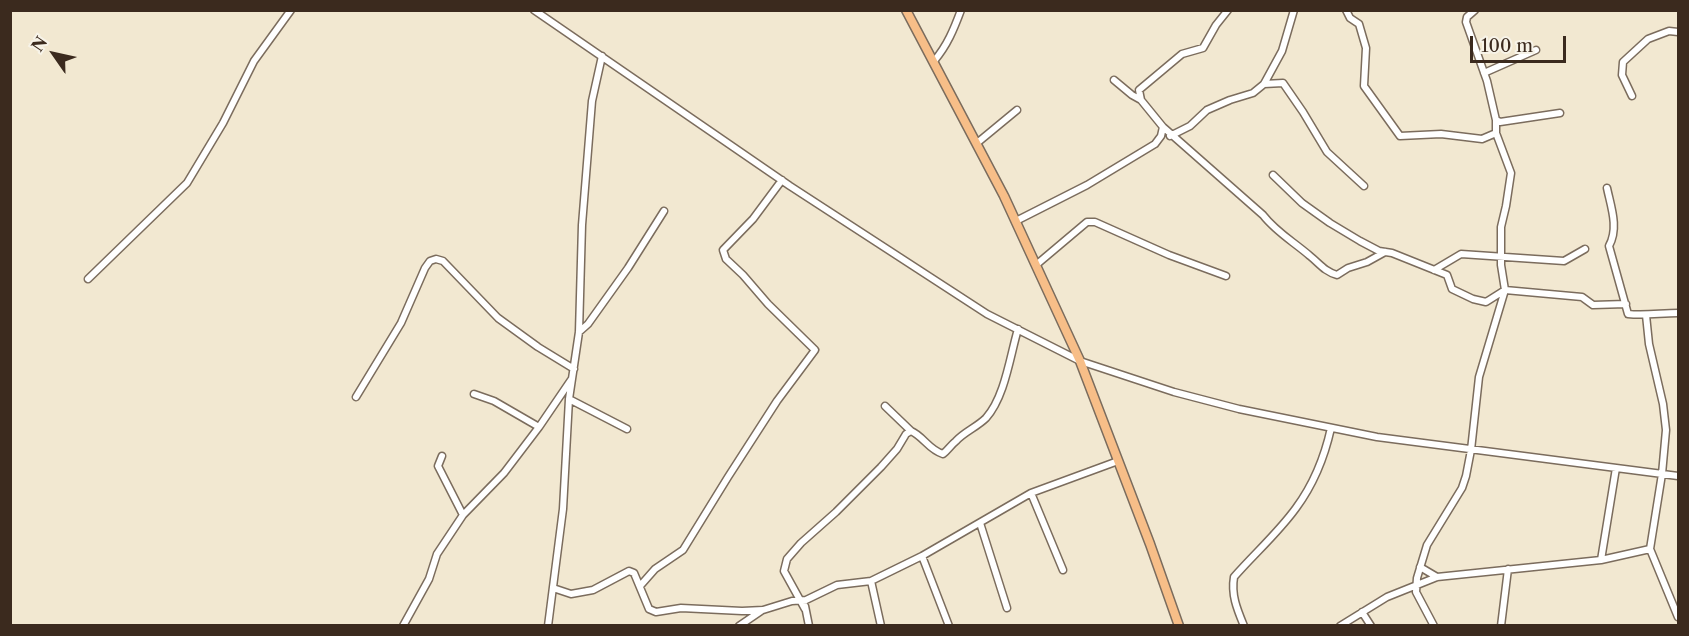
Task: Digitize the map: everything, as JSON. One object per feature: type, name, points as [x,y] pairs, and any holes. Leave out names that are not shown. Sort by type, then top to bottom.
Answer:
[{"type":"main road","points":[[906,10],[977,142],[1080,361],[1179,626]]},
{"type":"street","points":[[88,279],[187,183],[223,123],[254,61],[291,10]]},
{"type":"street","points":[[534,10],[782,180],[987,314],[1080,361],[1174,392],[1239,409],[1377,437],[1678,476]]},
{"type":"street","points":[[934,61],[954,31],[961,10]]},
{"type":"street","points":[[1141,100],[1139,90],[1160,71],[1182,54],[1203,48],[1228,10]]},
{"type":"street","points":[[1161,136],[1173,136],[1190,126],[1207,110],[1253,93],[1264,84],[1282,51],[1294,10]]},
{"type":"street","points":[[1346,10],[1350,18],[1359,24],[1366,48],[1364,86],[1400,136],[1442,134],[1482,139],[1496,133]]},
{"type":"street","points":[[1434,626],[1416,592],[1416,585],[1427,545],[1462,488],[1471,450],[1479,376],[1505,290],[1501,257],[1501,227],[1511,173],[1496,133],[1496,120],[1484,73],[1466,22],[1467,17],[1475,10]]},
{"type":"street","points":[[1632,96],[1622,75],[1623,62],[1648,39],[1669,31],[1678,32]]},
{"type":"street","points":[[1484,73],[1536,50]]},
{"type":"street","points":[[548,626],[562,509],[569,399],[579,332],[582,225],[592,101],[602,56]]},
{"type":"street","points":[[1114,80],[1131,95],[1141,100],[1163,127],[1263,215],[1273,228],[1312,257],[1327,272],[1337,275],[1386,252]]},
{"type":"street","points":[[1264,84],[1283,83],[1327,152],[1364,186]]},
{"type":"street","points":[[977,142],[1017,110]]},
{"type":"street","points":[[1496,120],[1500,122],[1560,113]]},
{"type":"street","points":[[1016,221],[1088,185],[1155,144],[1161,136],[1163,127]]},
{"type":"street","points":[[1273,175],[1302,203],[1330,223],[1379,251],[1392,253],[1447,275],[1452,289],[1473,299],[1486,302],[1505,290],[1582,297],[1593,305],[1626,304]]},
{"type":"street","points":[[640,586],[655,569],[683,550],[777,401],[815,350],[768,304],[723,254],[723,250],[753,219],[782,180]]},
{"type":"street","points":[[1607,188],[1615,231],[1610,246],[1628,314],[1678,314]]},
{"type":"street","points":[[579,332],[588,324],[628,268],[664,211]]},
{"type":"street","points":[[1036,265],[1087,222],[1095,222],[1169,255],[1226,276]]},
{"type":"street","points":[[1434,270],[1461,254],[1564,261],[1585,249]]},
{"type":"street","points":[[356,397],[401,323],[425,268],[430,261],[436,259],[443,261],[498,318],[574,369]]},
{"type":"street","points":[[1646,315],[1649,344],[1663,404],[1666,430],[1662,474],[1650,549],[1678,617]]},
{"type":"street","points":[[885,406],[935,452],[942,454],[986,417],[996,403],[1018,329]]},
{"type":"street","points":[[403,626],[429,579],[437,554],[463,515],[504,473],[572,378]]},
{"type":"street","points":[[474,394],[494,400],[539,427]]},
{"type":"street","points":[[569,399],[627,429]]},
{"type":"street","points":[[1244,626],[1232,590],[1234,577],[1297,507],[1326,449],[1331,428]]},
{"type":"street","points":[[809,626],[803,600],[784,571],[787,559],[881,467],[897,449],[906,434],[911,431]]},
{"type":"street","points":[[442,456],[438,466],[463,515]]},
{"type":"street","points":[[553,588],[571,594],[593,590],[629,571],[634,573],[650,609],[656,612],[681,608],[763,610],[803,600],[837,585],[871,581],[922,556],[1031,493],[1118,461]]},
{"type":"street","points":[[1601,560],[1616,468]]},
{"type":"street","points":[[1031,493],[1062,570]]},
{"type":"street","points":[[980,523],[1007,608]]},
{"type":"street","points":[[1340,626],[1387,597],[1437,577],[1601,560],[1650,549]]},
{"type":"street","points":[[922,556],[950,626]]},
{"type":"street","points":[[1420,567],[1437,577]]},
{"type":"street","points":[[1501,626],[1508,569]]},
{"type":"street","points":[[871,581],[881,626]]},
{"type":"street","points":[[739,626],[763,610]]},
{"type":"street","points":[[1362,612],[1371,626]]}]
